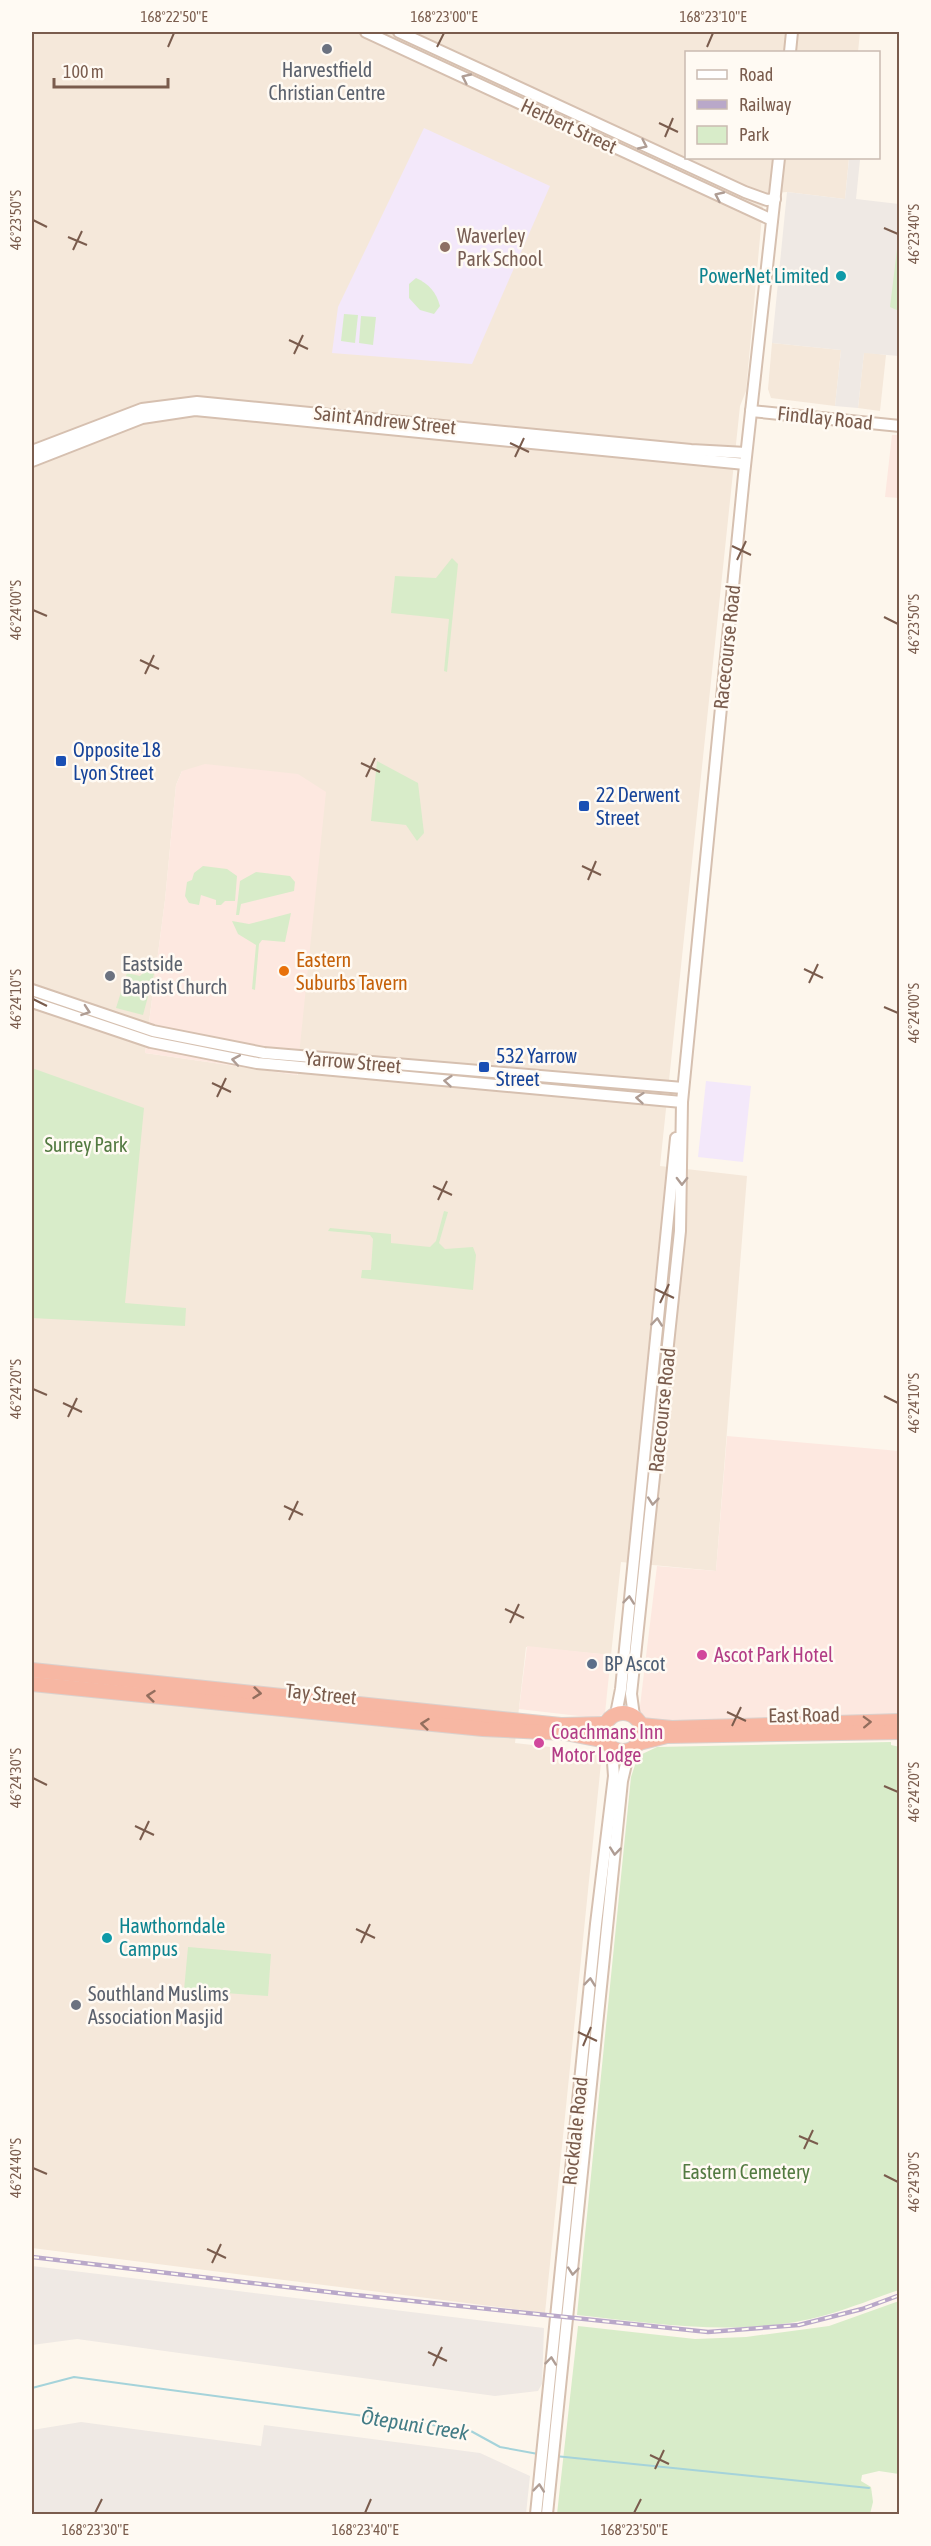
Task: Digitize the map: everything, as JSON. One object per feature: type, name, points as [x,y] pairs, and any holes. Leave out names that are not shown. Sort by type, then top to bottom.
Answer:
[{"type":"highway","name":"Tay Street","points":[[32,1670],[561,1725],[606,1724]]},
{"type":"highway","name":"Tay Street","points":[[32,1684],[483,1729],[565,1732],[609,1745]]},
{"type":"highway","points":[[626,1713],[638,1721],[643,1735],[634,1747],[609,1745],[606,1724],[616,1714],[626,1713]]},
{"type":"highway","name":"East Road","points":[[638,1721],[672,1728],[900,1721]]},
{"type":"highway","name":"East Road","points":[[634,1747],[667,1736],[900,1732]]},
{"type":"street","name":"Herbert Street","points":[[366,32],[772,220]]},
{"type":"street","name":"Herbert Street","points":[[399,32],[745,192],[767,200],[775,199]]},
{"type":"street","points":[[790,51],[792,32]]},
{"type":"street","points":[[500,94],[506,81]]},
{"type":"street","name":"Racecourse Road","points":[[638,1721],[631,1694],[674,1292],[682,1187],[683,1088],[746,459],[779,159]]},
{"type":"street","name":"Saint Andrew Street","points":[[32,452],[142,409],[197,402],[691,450],[746,459]]},
{"type":"street","name":"Saint Andrew Street","points":[[32,461],[142,418],[195,410],[746,459]]},
{"type":"street","name":"Findlay Road","points":[[751,411],[900,426]]},
{"type":"street","name":"Yarrow Street","points":[[32,990],[153,1032],[254,1052],[683,1088]]},
{"type":"street","name":"Yarrow Street","points":[[32,1002],[151,1042],[257,1063],[682,1102]]},
{"type":"street","name":"Racecourse Road","points":[[616,1714],[621,1689],[671,1173],[682,1102]]},
{"type":"street","points":[[660,1290],[674,1292]]},
{"type":"street","name":"Rockdale Road","points":[[536,2514],[584,2040],[614,1776],[609,1745]]},
{"type":"street","name":"Rockdale Road","points":[[547,2514],[622,1780],[634,1747]]},
{"type":"street","points":[[584,2040],[596,2041]]},
{"type":"shaded area","points":[[32,32],[860,32],[858,51],[685,51],[685,159],[849,159],[845,199],[787,192],[764,194],[746,391],[740,406],[660,1166],[747,1176],[716,1571],[621,1562],[611,1655],[526,1647],[515,1743],[602,1753],[545,2313],[32,2248]],"holes":[[[182,771],[298,1075],[145,1053],[165,900],[176,785]]]},
{"type":"shaded area","name":"Waverley Park School","points":[[424,128],[550,186],[472,364],[332,353],[338,307]]},
{"type":"shaded area","points":[[849,159],[860,160],[856,199],[899,204],[899,356],[864,353],[858,408],[835,406],[841,350],[772,343],[787,192],[845,199]]},
{"type":"shaded area","points":[[772,343],[841,350],[835,406],[771,398],[768,389]]},
{"type":"shaded area","points":[[864,352],[886,355],[880,411],[858,408]]},
{"type":"shaded area","points":[[892,435],[899,435],[899,498],[885,497]]},
{"type":"shaded area","points":[[205,764],[298,774],[326,792],[297,1075],[145,1053],[165,900],[176,785],[182,771]]},
{"type":"shaded area","points":[[706,1081],[751,1086],[743,1162],[698,1157]]},
{"type":"shaded area","points":[[727,1436],[899,1451],[899,1720],[649,1721],[639,1714],[657,1566],[716,1571]]},
{"type":"shaded area","points":[[527,1646],[611,1655],[605,1713],[596,1718],[519,1709]]},
{"type":"shaded area","points":[[32,2266],[544,2328],[542,2384],[538,2391],[495,2396],[77,2339],[32,2345]]},
{"type":"shaded area","points":[[81,2422],[261,2446],[264,2425],[480,2453],[530,2476],[526,2514],[32,2514],[32,2430]]},
{"type":"green space","points":[[898,241],[900,241],[899,311],[890,307]]},
{"type":"green space","points":[[416,278],[425,283],[436,297],[440,306],[434,314],[420,310],[409,298],[409,284]]},
{"type":"green space","points":[[344,314],[358,315],[355,343],[341,341]]},
{"type":"green space","points":[[361,316],[376,317],[373,345],[359,343]]},
{"type":"green space","points":[[452,558],[458,564],[447,672],[444,671],[449,619],[391,613],[395,576],[436,578]]},
{"type":"green space","points":[[377,761],[418,783],[424,833],[417,841],[406,825],[371,821]]},
{"type":"green space","points":[[203,866],[227,869],[237,876],[235,901],[225,901],[221,905],[216,905],[216,900],[201,895],[199,905],[189,903],[185,896],[187,882],[192,880],[194,873]]},
{"type":"green space","points":[[256,872],[290,876],[295,882],[294,891],[241,904],[239,915],[236,915],[240,881]]},
{"type":"green space","points":[[291,913],[285,942],[262,940],[259,944],[255,990],[252,989],[256,945],[238,934],[232,921],[249,924]]},
{"type":"green space","points":[[145,971],[154,974],[143,1015],[116,1008],[127,973],[140,976]]},
{"type":"green space","name":"Surrey Park","points":[[32,1068],[144,1108],[125,1303],[186,1308],[185,1326],[32,1318]]},
{"type":"green space","points":[[444,1211],[448,1212],[439,1243],[445,1249],[473,1247],[476,1255],[473,1290],[361,1278],[362,1270],[371,1270],[373,1239],[370,1235],[328,1231],[330,1228],[391,1234],[391,1243],[430,1247],[436,1241]]},
{"type":"green space","name":"Eastern Cemetery","points":[[891,1742],[891,1745],[900,1747],[899,2290],[826,2315],[764,2326],[702,2327],[577,2315],[631,1777],[638,1756],[657,1747]]},
{"type":"green space","points":[[188,1947],[271,1954],[268,1996],[184,1990]]},
{"type":"green space","points":[[899,2301],[899,2474],[879,2471],[862,2475],[861,2481],[871,2487],[873,2502],[870,2514],[557,2514],[578,2326],[695,2339],[746,2337],[829,2326]]},
{"type":"waterway","name":"Ōtepuni Creek","points":[[32,2388],[74,2377],[469,2430],[500,2447],[538,2454]]},
{"type":"waterway","name":"Ōtepuni Creek","points":[[555,2456],[869,2488]]},
{"type":"railway","points":[[32,2257],[346,2294],[708,2332],[799,2325],[862,2309],[900,2295]]},
{"type":"place","name":"Harvestfield Christian Centre","points":[[327,49]]},
{"type":"place","name":"Waverley Park School","points":[[445,247]]},
{"type":"place","name":"PowerNet Limited","points":[[841,276]]},
{"type":"place","name":"Opposite 18 Lyon Street","points":[[61,761]]},
{"type":"place","name":"22 Derwent Street","points":[[584,806]]},
{"type":"place","name":"Eastern Suburbs Tavern","points":[[284,971]]},
{"type":"place","name":"Eastside Baptist Church","points":[[110,976]]},
{"type":"place","name":"532 Yarrow Street","points":[[484,1067]]},
{"type":"place","name":"Ascot Park Hotel","points":[[702,1655]]},
{"type":"place","name":"BP Ascot","points":[[592,1664]]},
{"type":"place","name":"Coachmans Inn Motor Lodge","points":[[539,1743]]},
{"type":"place","name":"Hawthorndale Campus","points":[[107,1938]]},
{"type":"place","name":"Southland Muslims Association Masjid","points":[[76,2005]]}]
